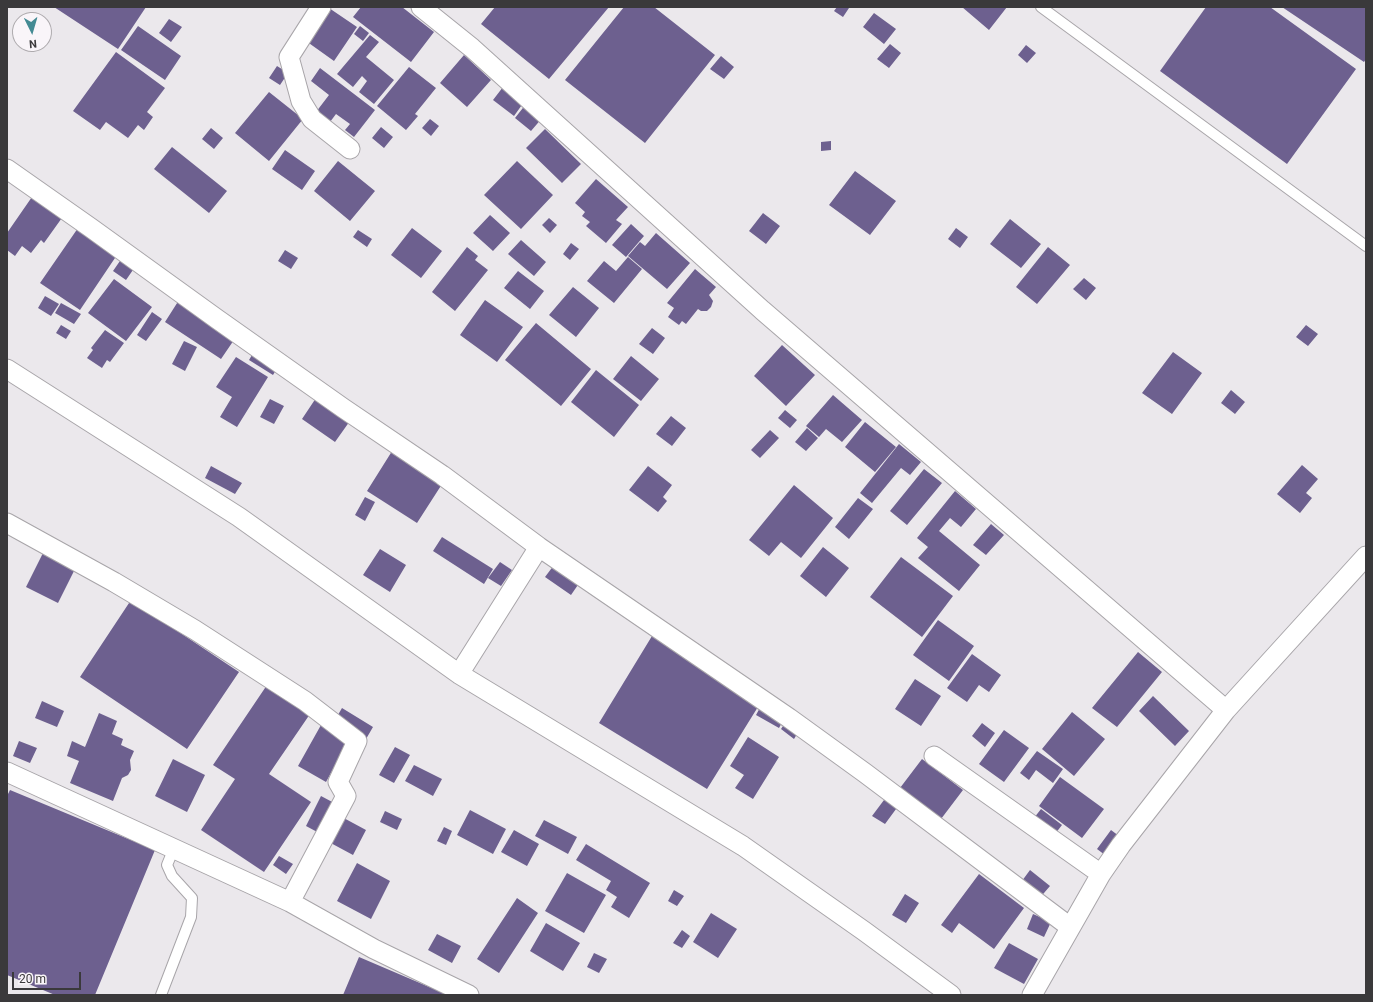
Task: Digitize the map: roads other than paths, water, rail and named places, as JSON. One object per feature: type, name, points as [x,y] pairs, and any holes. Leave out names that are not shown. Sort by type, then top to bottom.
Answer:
[{"type":"street","points":[[321,7],[289,58],[301,101],[312,119],[350,149]]},
{"type":"street","points":[[421,7],[472,48],[762,310],[1226,710]]},
{"type":"street","points":[[7,169],[343,408],[442,475],[539,547],[789,718],[1070,927]]},
{"type":"street","points":[[7,370],[239,517],[459,674],[743,846],[864,930],[951,995]]},
{"type":"street","points":[[7,523],[114,582],[195,630],[305,701],[357,741],[338,782],[346,796],[290,902]]},
{"type":"street","points":[[459,674],[539,547]]},
{"type":"street","points":[[1032,995],[1101,874],[1121,845],[1226,710],[1366,556]]},
{"type":"street","points":[[934,756],[1101,874]]},
{"type":"street","points":[[7,772],[290,902],[374,949],[469,995]]},
{"type":"lane","points":[[1041,7],[1366,246]]},
{"type":"lane","points":[[161,995],[191,917],[192,898],[172,876],[167,865],[174,848]]}]
